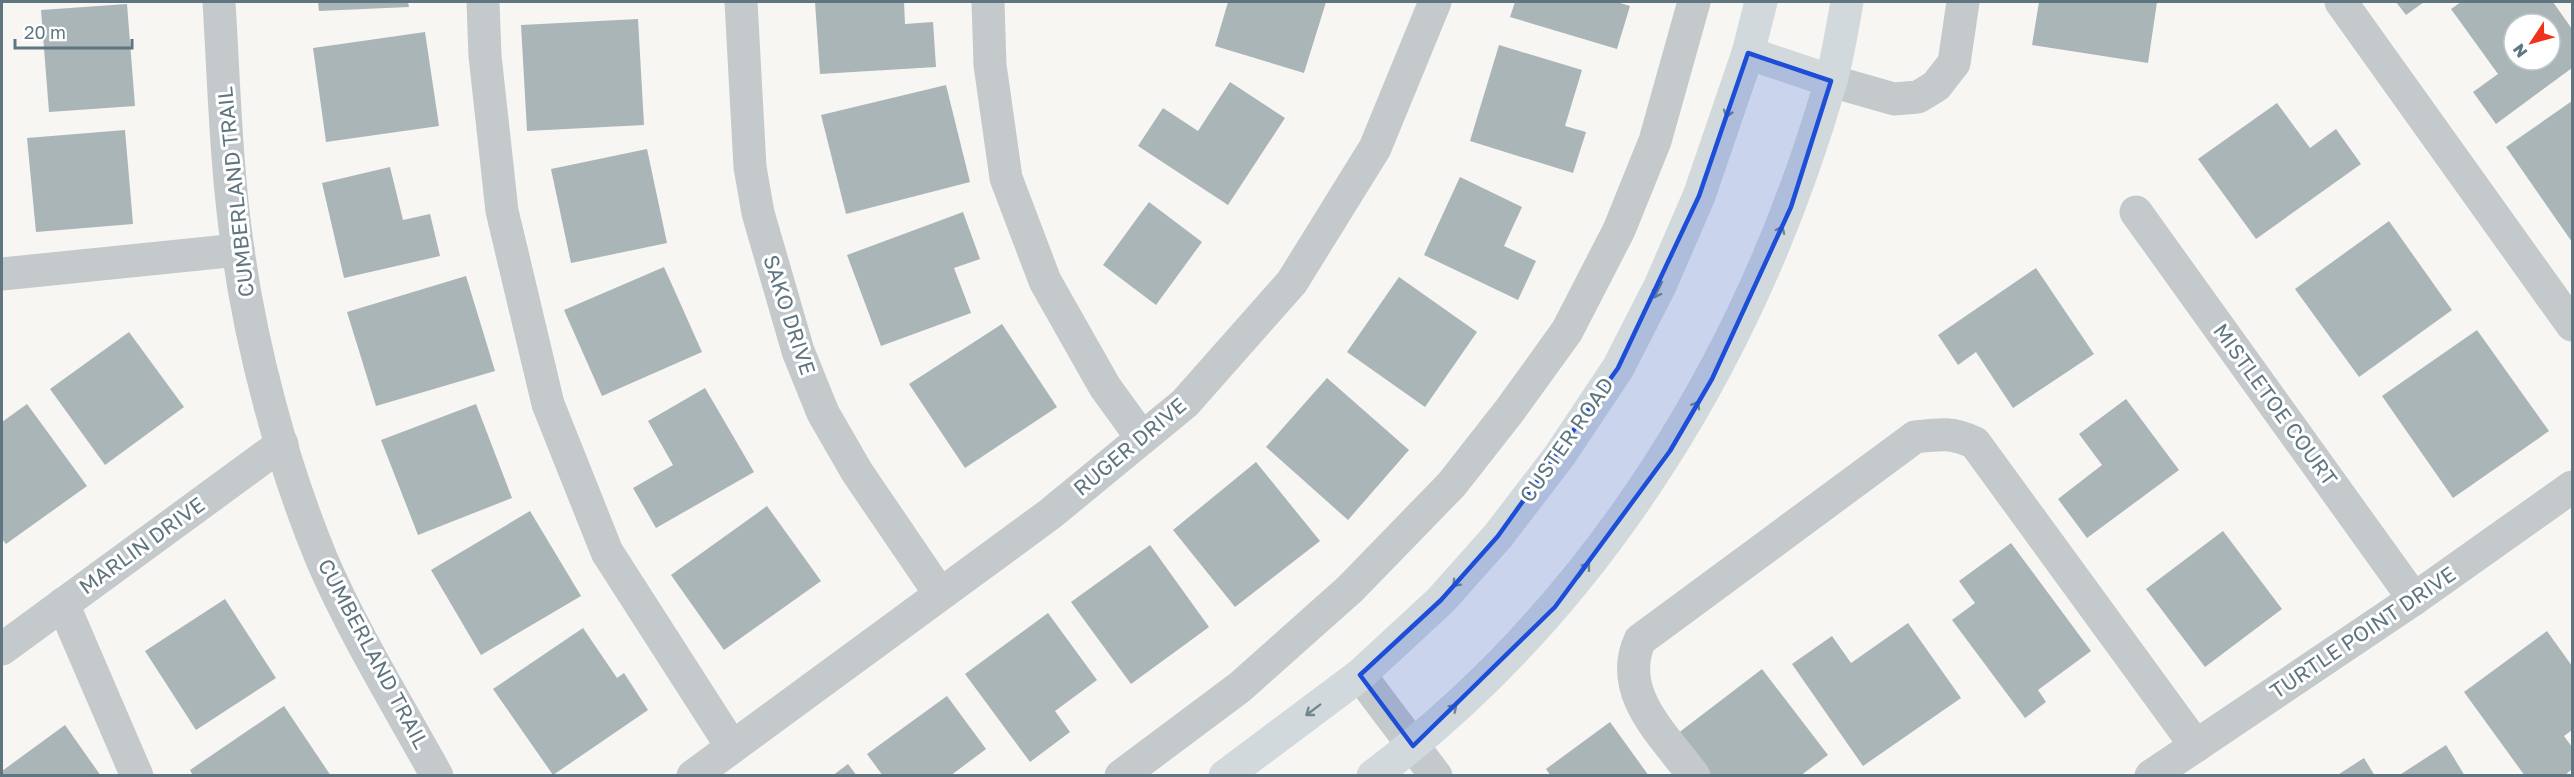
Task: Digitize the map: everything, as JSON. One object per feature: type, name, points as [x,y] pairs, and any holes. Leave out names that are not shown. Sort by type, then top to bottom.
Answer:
[{"type":"main road","name":"CUSTER ROAD","points":[[1225,776],[1360,675],[1441,600],[1498,536],[1560,455],[1617,368],[1660,286],[1699,196],[1748,53],[1761,2]]},
{"type":"main road","points":[[1373,776],[1413,746],[1489,676],[1556,607],[1670,451],[1712,378],[1791,207],[1831,81],[1847,2]]},
{"type":"main road","points":[[1748,53],[1831,81]]},
{"type":"street","name":"CUMBERLAND TRAIL","points":[[219,2],[238,250],[256,347],[282,444],[322,560],[360,637],[437,776]]},
{"type":"street","points":[[483,2],[485,56],[502,211],[548,404],[607,552],[732,747]]},
{"type":"street","name":"SAKO DRIVE","points":[[741,2],[743,79],[750,167],[758,213],[798,351],[823,413],[857,471],[940,594]]},
{"type":"street","points":[[988,2],[990,65],[1006,178],[1046,281],[1105,387],[1142,438]]},
{"type":"street","name":"RUGER DRIVE","points":[[693,776],[1050,514],[1185,403],[1292,282],[1375,148],[1435,2]]},
{"type":"street","points":[[1121,776],[1240,687],[1350,589],[1452,484],[1510,410],[1567,331],[1619,230],[1656,141],[1694,2]]},
{"type":"street","points":[[1831,81],[1894,99],[1918,97],[1936,86],[1954,63],[1963,2]]},
{"type":"street","points":[[2340,2],[2572,325]]},
{"type":"street","name":"MISTLETOE COURT","points":[[2136,212],[2414,598]]},
{"type":"street","points":[[2,274],[238,250]]},
{"type":"street","points":[[1694,776],[1641,704],[1633,683],[1633,656],[1640,640],[1916,437],[1940,434],[1957,434],[1975,443],[2196,746]]},
{"type":"street","name":"MARLIN DRIVE","points":[[2,649],[282,444]]},
{"type":"street","name":"TURTLE POINT DRIVE","points":[[2151,776],[2414,598],[2572,487]]},
{"type":"street","points":[[63,604],[137,776]]},
{"type":"street","points":[[1360,675],[1436,776]]},
{"type":"highlighted area","points":[[1748,53],[1831,81],[1791,207],[1712,379],[1670,451],[1555,607],[1413,746],[1360,675],[1441,600],[1498,536],[1618,368],[1699,196]]},
{"type":"building","points":[[318,2],[408,2],[409,7],[319,11]]},
{"type":"building","points":[[815,2],[904,2],[905,24],[933,22],[936,67],[820,74]]},
{"type":"building","points":[[1228,2],[1326,2],[1304,73],[1215,46]]},
{"type":"building","points":[[1515,2],[1617,2],[1630,6],[1617,49],[1510,17]]},
{"type":"building","points":[[2039,2],[2157,2],[2148,63],[2032,45]]},
{"type":"building","points":[[2396,2],[2424,2],[2406,15]]},
{"type":"building","points":[[2461,2],[2553,2],[2560,12],[2502,12],[2502,72],[2562,72],[2562,15],[2572,29],[2572,68],[2496,124],[2473,92],[2498,74],[2451,9]]},
{"type":"building","points":[[127,4],[135,106],[49,112],[41,10]]},
{"type":"building","points":[[638,19],[644,125],[527,131],[521,25]]},
{"type":"building","points":[[425,32],[439,126],[326,142],[313,48]]},
{"type":"building","points":[[1499,45],[1582,70],[1565,126],[1586,132],[1573,173],[1470,141]]},
{"type":"building","points":[[1230,82],[1285,118],[1228,205],[1138,146],[1163,108],[1198,131]]},
{"type":"building","points":[[946,85],[970,182],[846,214],[821,115]]},
{"type":"building","points":[[2572,101],[2572,242],[2506,147]]},
{"type":"building","points":[[2277,103],[2310,148],[2336,129],[2361,164],[2256,239],[2198,159]]},
{"type":"building","points":[[125,130],[133,224],[36,232],[27,138]]},
{"type":"building","points":[[647,149],[667,243],[571,263],[551,169]]},
{"type":"building","points":[[390,167],[403,220],[430,214],[440,256],[344,278],[322,183]]},
{"type":"building","points":[[1460,177],[1522,207],[1504,246],[1536,261],[1518,300],[1424,255]]},
{"type":"building","points":[[1149,202],[1202,242],[1156,305],[1103,265]]},
{"type":"building","points":[[963,212],[980,259],[954,268],[971,313],[881,346],[847,255]]},
{"type":"building","points":[[2389,221],[2452,310],[2359,377],[2295,289]]},
{"type":"building","points":[[664,267],[702,352],[602,396],[564,310]]},
{"type":"building","points":[[2036,268],[2094,354],[2013,408],[1976,352],[1958,365],[1938,335]]},
{"type":"building","points":[[466,276],[495,371],[376,406],[347,312]]},
{"type":"building","points":[[1399,277],[1477,332],[1425,407],[1347,352]]},
{"type":"building","points":[[1002,324],[1057,407],[965,468],[909,384]]},
{"type":"building","points":[[2477,330],[2549,431],[2453,498],[2382,396]]},
{"type":"building","points":[[129,332],[184,407],[105,465],[50,389]]},
{"type":"building","points":[[1327,378],[1409,450],[1348,520],[1266,447]]},
{"type":"building","points":[[705,388],[754,472],[656,528],[633,488],[673,465],[648,421]]},
{"type":"building","points":[[2126,399],[2179,470],[2087,538],[2058,499],[2102,465],[2079,434]]},
{"type":"building","points":[[27,404],[87,486],[6,544],[2,539],[2,422]]},
{"type":"building","points":[[476,404],[512,498],[418,535],[381,440]]},
{"type":"building","points":[[1256,462],[1320,541],[1235,607],[1173,530]]},
{"type":"building","points":[[767,506],[821,581],[724,650],[671,575]]},
{"type":"building","points":[[530,511],[581,596],[481,655],[431,570]]},
{"type":"building","points":[[2223,531],[2282,609],[2205,667],[2146,589]]},
{"type":"building","points":[[2011,543],[2091,651],[2038,690],[2046,702],[2025,718],[1952,620],[1975,603],[1959,581]]},
{"type":"building","points":[[1150,545],[1209,627],[1131,684],[1071,602]]},
{"type":"building","points":[[225,599],[276,678],[196,730],[145,651]]},
{"type":"building","points":[[1048,613],[1097,680],[1055,711],[1070,732],[1030,762],[965,674]]},
{"type":"building","points":[[1908,623],[1961,698],[1863,766],[1792,664],[1832,636],[1851,663]]},
{"type":"building","points":[[583,628],[617,678],[624,673],[648,710],[553,775],[493,689]]},
{"type":"building","points":[[2547,631],[2572,666],[2572,730],[2564,736],[2572,747],[2572,769],[2564,776],[2525,776],[2464,692]]},
{"type":"building","points":[[1762,669],[1828,755],[1800,776],[1709,776],[1677,734]]},
{"type":"building","points":[[947,696],[986,749],[950,776],[883,776],[867,754]]},
{"type":"building","points":[[284,706],[331,776],[193,776],[190,770]]},
{"type":"building","points":[[1610,722],[1649,776],[1551,776],[1546,769]]},
{"type":"building","points":[[65,725],[101,776],[2,776],[2,771]]},
{"type":"building","points":[[2446,745],[2465,776],[2398,776]]},
{"type":"building","points":[[2364,758],[2375,776],[2336,776]]},
{"type":"building","points":[[848,764],[857,776],[832,776]]}]
